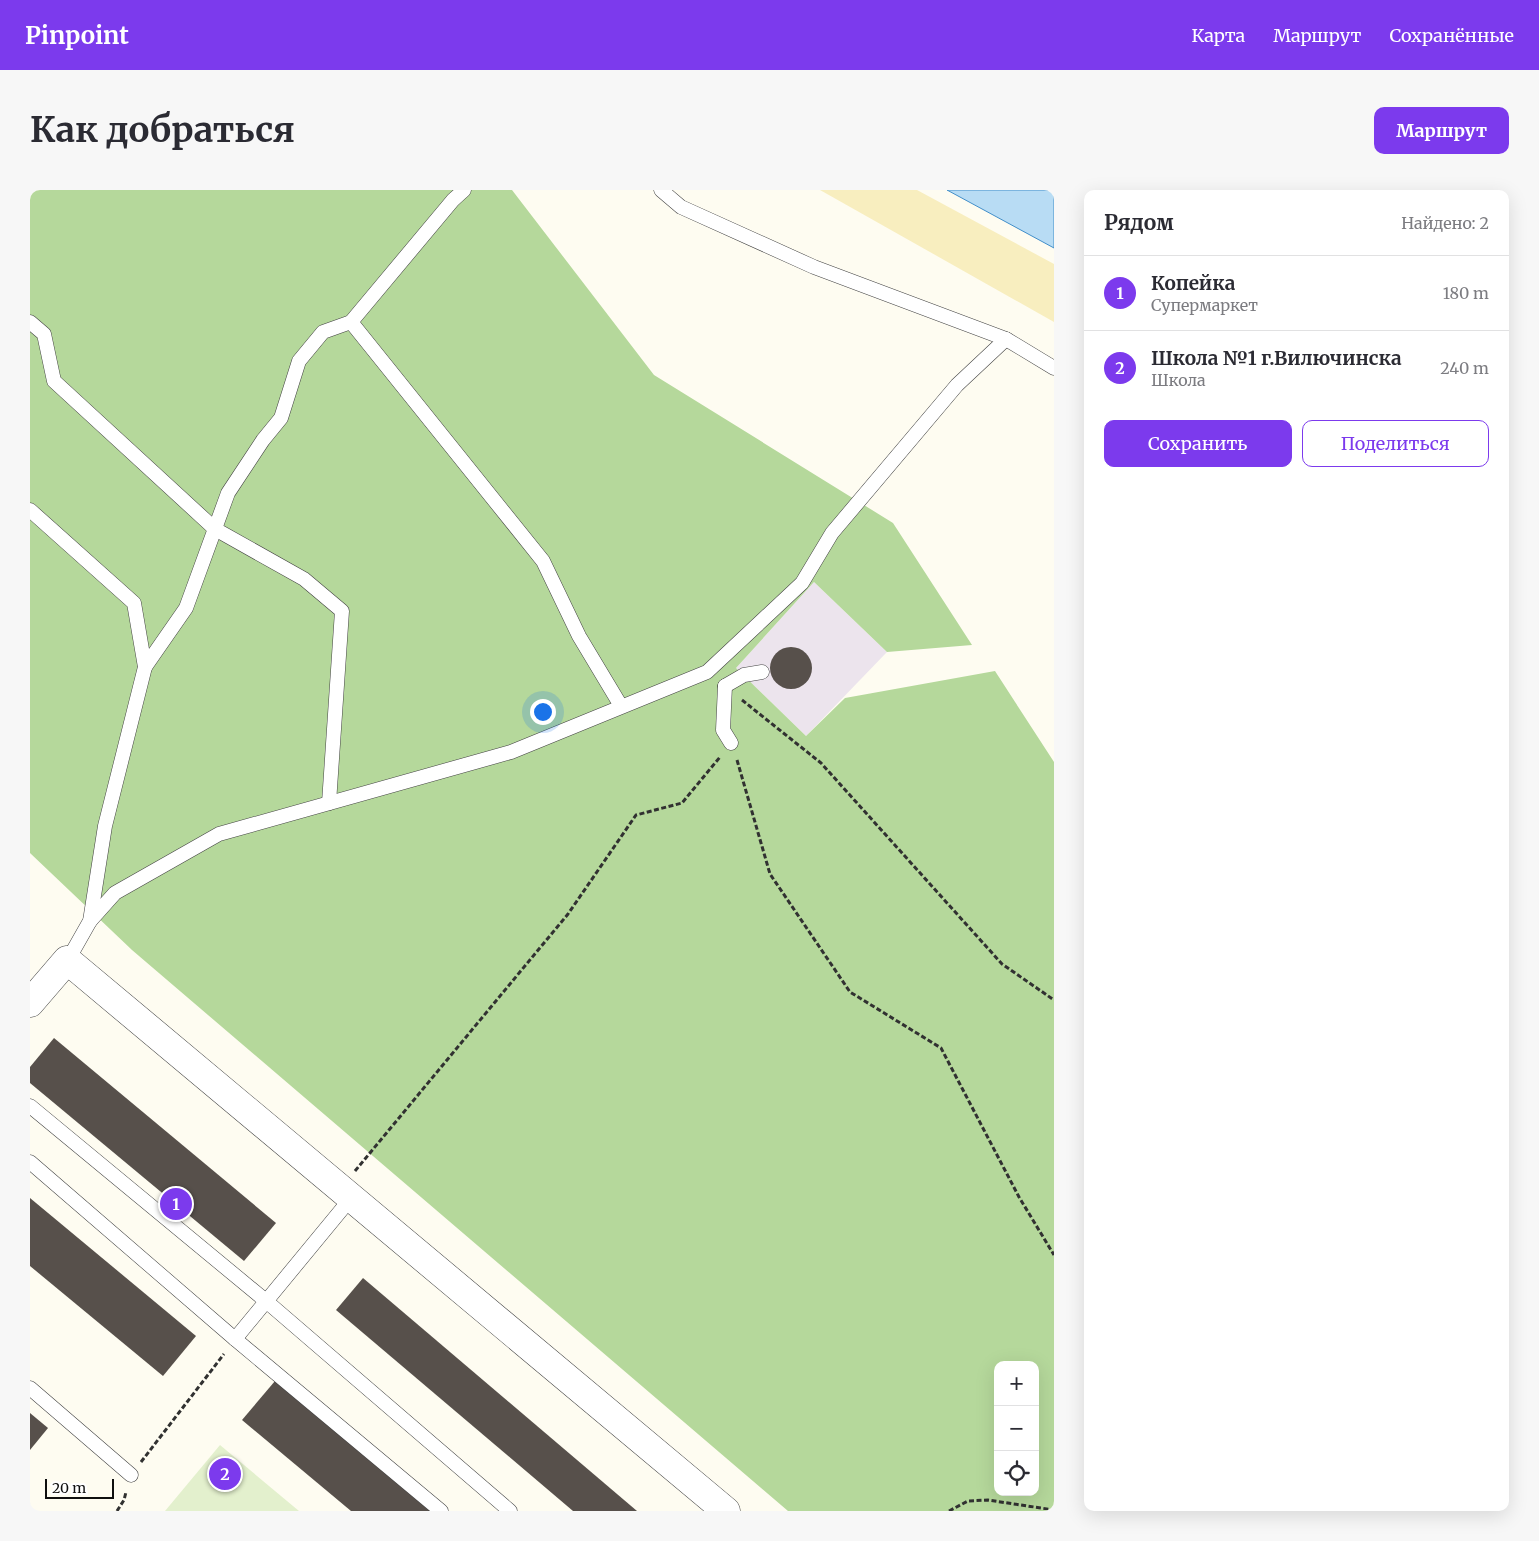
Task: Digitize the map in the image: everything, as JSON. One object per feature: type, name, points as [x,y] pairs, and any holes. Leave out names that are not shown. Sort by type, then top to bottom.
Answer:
[{"type":"street","points":[[30,1003],[66,960],[346,1192],[719,1509]]},
{"type":"lane","points":[[90,921],[105,826],[145,667],[186,608],[228,493],[263,440],[281,418],[299,361],[323,332],[351,322],[452,200],[464,190]]},
{"type":"lane","points":[[661,190],[681,207],[814,267],[1006,339],[1054,368]]},
{"type":"lane","points":[[30,322],[44,334],[54,381],[215,529],[304,579],[342,611],[329,803]]},
{"type":"lane","points":[[351,322],[543,560],[579,636],[621,706]]},
{"type":"lane","points":[[66,960],[90,921],[115,893],[219,834],[511,752],[707,672],[802,583],[832,533],[957,385],[1006,339]]},
{"type":"lane","points":[[30,510],[134,603],[145,667]]},
{"type":"lane","points":[[707,672],[724,686]]},
{"type":"lane","points":[[724,686],[744,675],[762,672]]},
{"type":"lane","points":[[724,686],[723,730],[732,743]]},
{"type":"lane","points":[[30,1106],[266,1301],[510,1511]]},
{"type":"lane","points":[[30,1162],[235,1339],[440,1511]]},
{"type":"lane","points":[[235,1339],[266,1301],[346,1192]]},
{"type":"lane","points":[[30,1388],[131,1475]]},
{"type":"path","points":[[724,686],[821,763],[1002,964],[1054,1000]]},
{"type":"path","points":[[346,1192],[568,914],[636,815],[682,803],[732,743]]},
{"type":"path","points":[[732,743],[770,874],[850,992],[941,1048],[1019,1197],[1054,1255]]},
{"type":"path","points":[[117,1511],[124,1500],[131,1475],[235,1339]]},
{"type":"path","points":[[949,1511],[968,1501],[988,1500],[1054,1510]]},
{"type":"shaded area","points":[[814,582],[887,652],[806,736],[736,668]]},
{"type":"green space","points":[[30,190],[512,190],[654,375],[893,523],[972,645],[887,652],[814,582],[736,668],[806,736],[845,698],[995,671],[1054,762],[1054,1511],[788,1511],[132,950],[30,853]]},
{"type":"green space","points":[[220,1445],[299,1511],[165,1511]]},
{"type":"sand","points":[[820,190],[917,190],[1054,264],[1054,322]]},
{"type":"water","points":[[947,190],[1054,190],[1054,248]]},
{"type":"building","points":[[791,647],[806,653],[812,668],[806,683],[791,689],[776,683],[770,668],[776,653]]},
{"type":"building","points":[[54,1038],[276,1223],[244,1261],[30,1083],[30,1067]]},
{"type":"building","points":[[30,1198],[196,1336],[163,1376],[30,1266]]},
{"type":"building","points":[[363,1278],[637,1511],[573,1511],[336,1310]]},
{"type":"building","points":[[275,1381],[431,1511],[351,1511],[242,1420]]},
{"type":"building","points":[[30,1413],[48,1428],[30,1450]]},
{"type":"place","name":"Копейка","points":[[176,1204]]},
{"type":"place","name":"Школа №1 г.Вилючинска","points":[[225,1474]]}]
